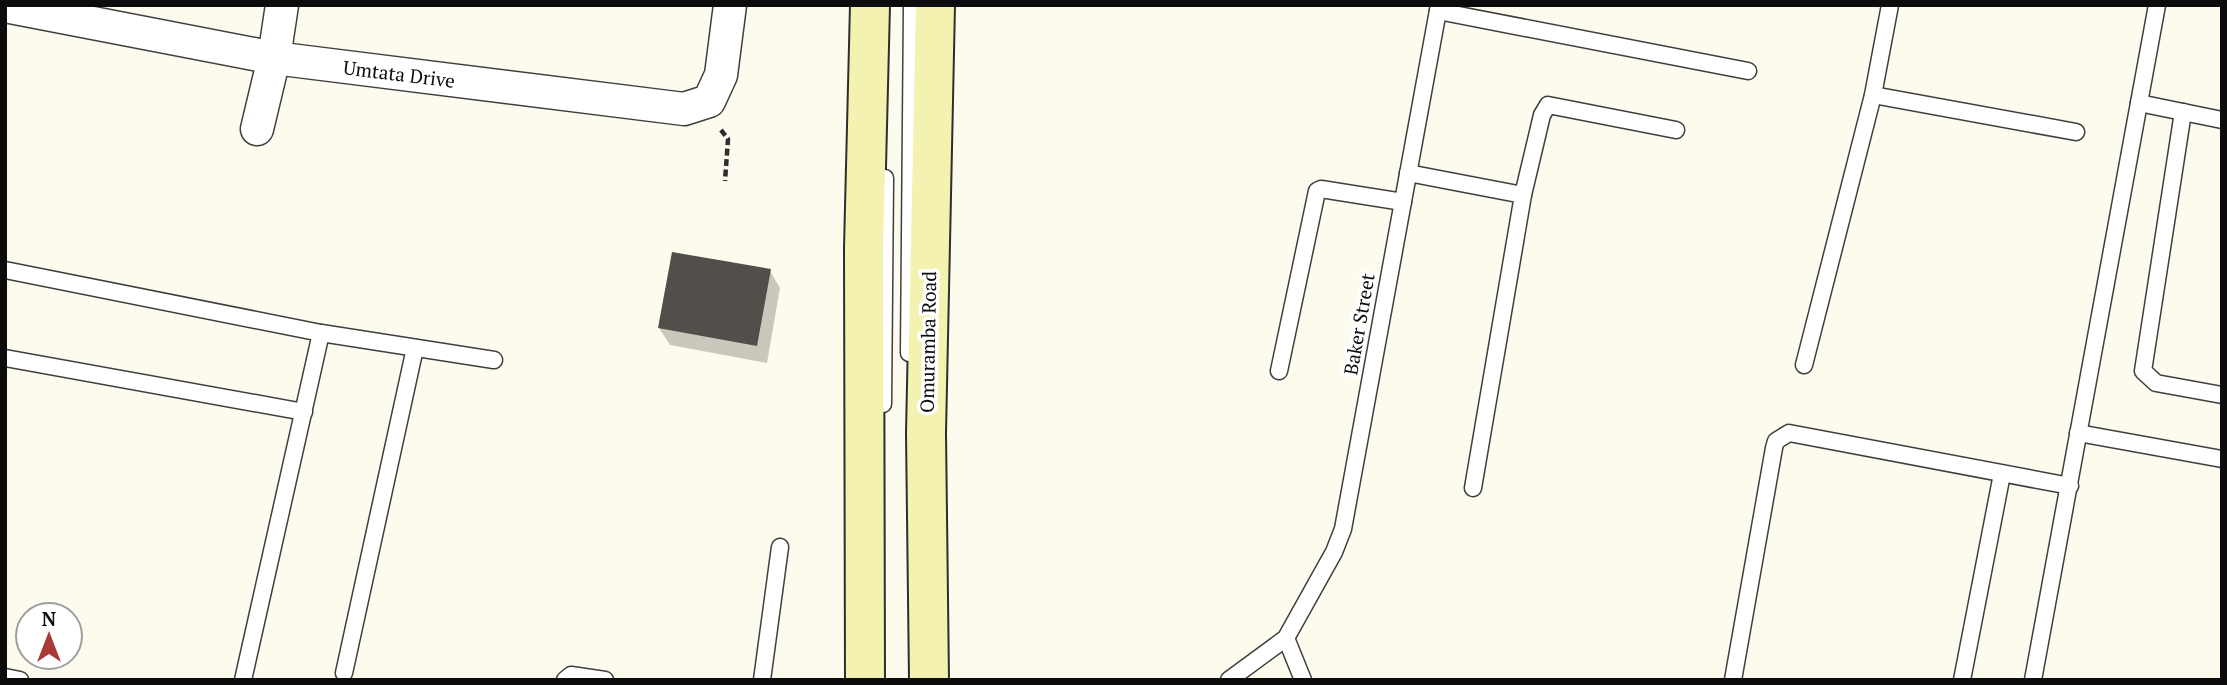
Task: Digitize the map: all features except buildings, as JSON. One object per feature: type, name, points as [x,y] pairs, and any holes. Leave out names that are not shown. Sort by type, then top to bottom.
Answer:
[{"type":"main road","points":[[865,680],[864,248],[870,5]]},
{"type":"main road","name":"Omuramba Road","points":[[929,680],[926,433],[936,5]]},
{"type":"street","points":[[257,129],[274,58],[282,5]]},
{"type":"street","points":[[709,101],[721,75],[730,5]]},
{"type":"street","name":"Umtata Drive","points":[[5,6],[132,17],[274,58],[684,109],[709,101]]},
{"type":"lane","points":[[885,74],[886,5]]},
{"type":"lane","points":[[909,368],[912,5]]},
{"type":"lane","points":[[1804,365],[1873,94],[1890,5]]},
{"type":"lane","points":[[2033,680],[2157,5]]},
{"type":"lane","points":[[1438,8],[1748,71]]},
{"type":"lane","name":"Baker Street","points":[[1286,638],[1334,552],[1342,529],[1438,8]]},
{"type":"lane","points":[[1873,94],[2076,132]]},
{"type":"lane","points":[[2139,103],[2222,120]]},
{"type":"lane","points":[[1473,488],[1523,195],[1542,115],[1548,105],[1676,131]]},
{"type":"lane","points":[[2183,112],[2143,371],[2157,383],[2222,395]]},
{"type":"lane","points":[[883,418],[885,157]]},
{"type":"lane","points":[[1408,173],[1523,195]]},
{"type":"lane","points":[[1279,371],[1317,191],[1321,189],[1403,202]]},
{"type":"lane","points":[[5,270],[321,333],[494,360]]},
{"type":"lane","points":[[243,680],[321,333]]},
{"type":"lane","points":[[344,673],[415,348]]},
{"type":"lane","points":[[5,358],[304,412]]},
{"type":"lane","points":[[1733,680],[1774,448],[1781,436],[1789,433],[2070,486]]},
{"type":"lane","points":[[2078,433],[2222,459]]},
{"type":"lane","points":[[1962,680],[2002,474]]},
{"type":"lane","points":[[762,680],[780,547]]},
{"type":"lane","points":[[911,586],[917,607],[928,625]]},
{"type":"lane","points":[[1229,680],[1286,638],[1303,680]]},
{"type":"lane","points":[[565,680],[571,676],[605,680]]},
{"type":"lane","points":[[5,677],[20,680]]},
{"type":"path","points":[[709,101],[715,122],[728,139],[725,181]]}]
